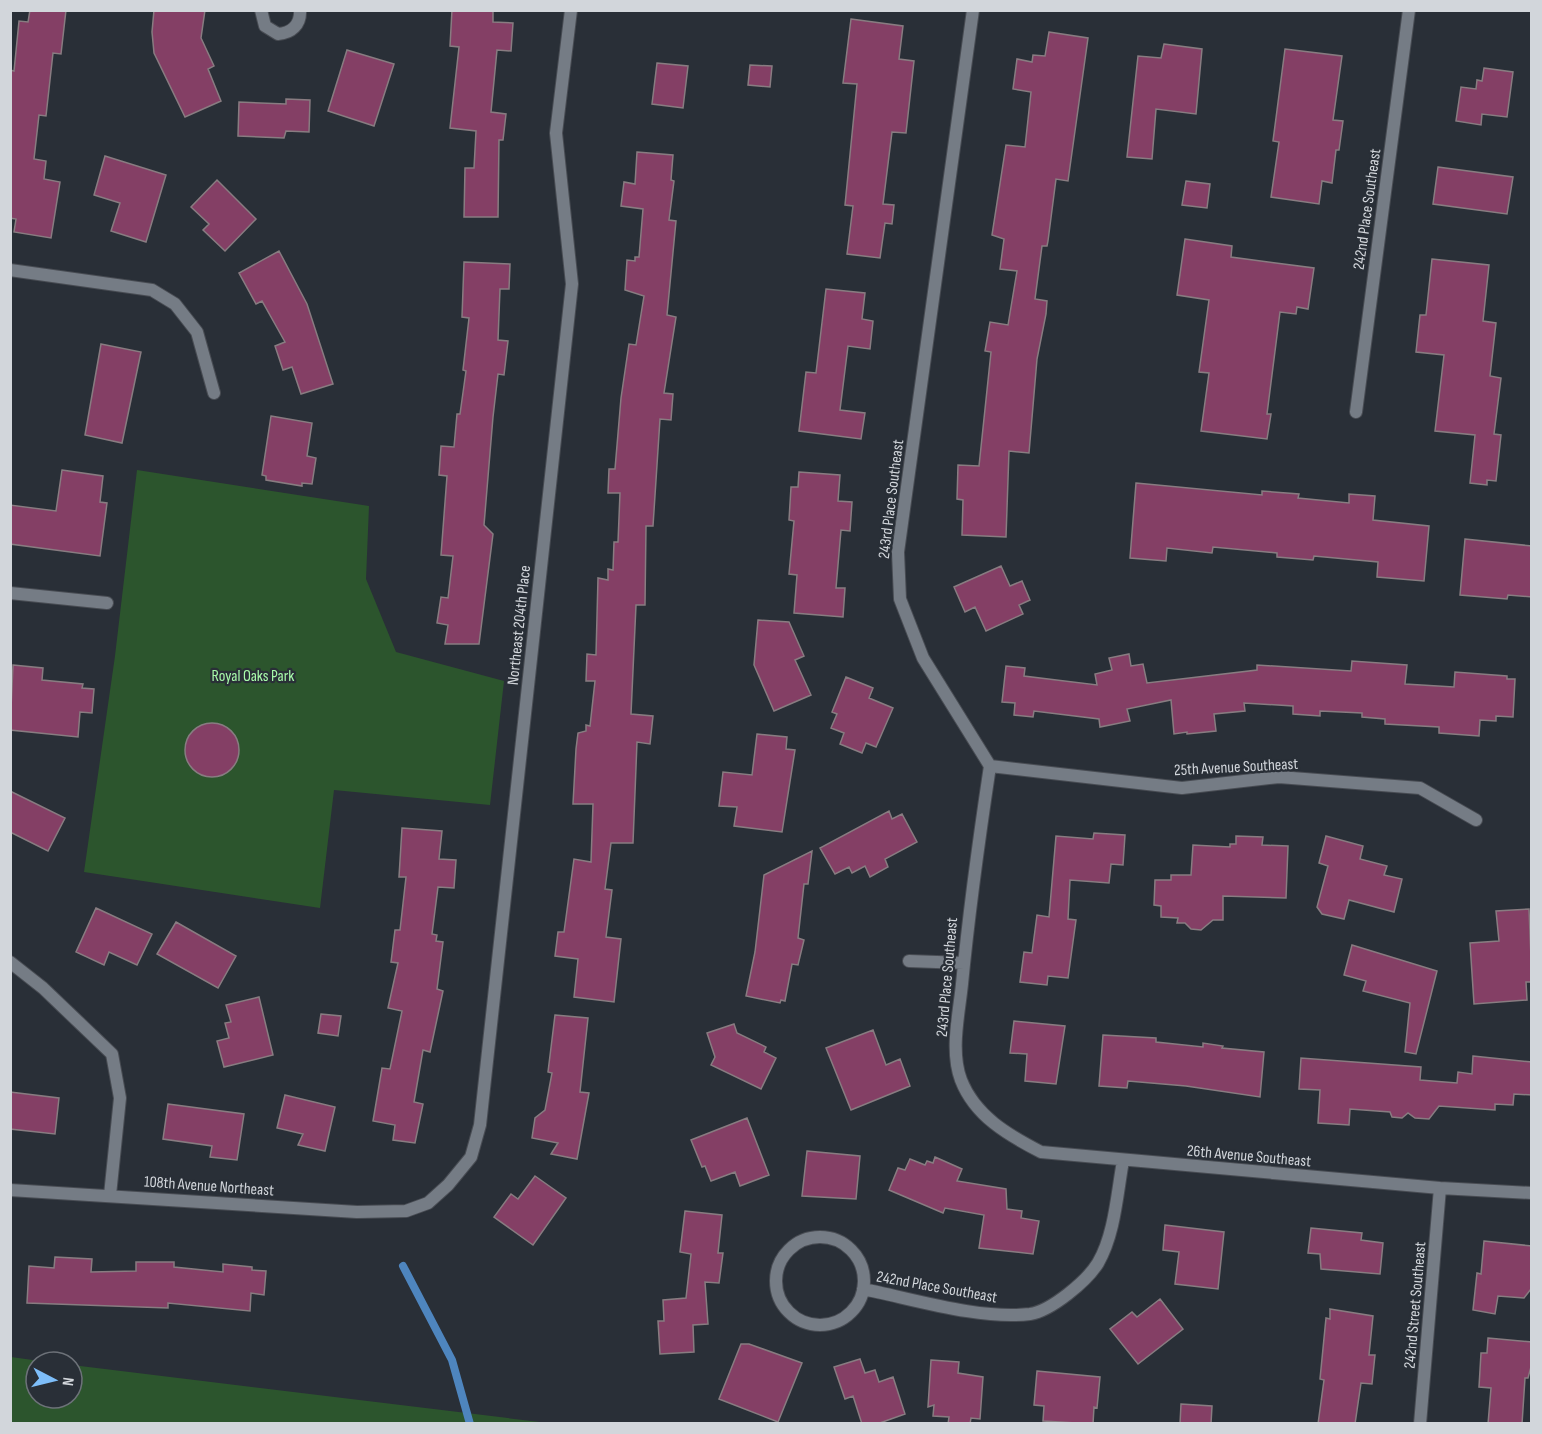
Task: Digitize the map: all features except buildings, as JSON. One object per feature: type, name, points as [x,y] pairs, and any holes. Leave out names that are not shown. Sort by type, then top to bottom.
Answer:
[{"type":"street","points":[[261,10],[265,26],[278,34],[293,30],[298,24],[300,10]]},
{"type":"street","name":"Northeast 204th Place","points":[[406,1211],[428,1203],[448,1185],[471,1157],[480,1125],[572,284],[556,133],[571,10]]},
{"type":"street","name":"243rd Place Southeast","points":[[973,10],[898,552],[900,599],[923,658],[990,766],[970,896],[956,1046],[961,1079],[978,1108]]},
{"type":"street","name":"242nd Place Southeast","points":[[1356,412],[1409,10]]},
{"type":"street","points":[[10,270],[152,290],[175,304],[197,332],[214,393]]},
{"type":"street","points":[[10,593],[107,603]]},
{"type":"street","name":"25th Avenue Southeast","points":[[990,766],[1182,788],[1280,777],[1420,788],[1476,820]]},
{"type":"street","points":[[909,961],[964,963]]},
{"type":"street","points":[[10,962],[43,988],[112,1054],[120,1098],[110,1195]]},
{"type":"street","name":"26th Avenue Southeast","points":[[978,1108],[1006,1134],[1041,1152],[1440,1188],[1532,1193]]},
{"type":"street","name":"242nd Place Southeast","points":[[863,1289],[993,1315],[1032,1314],[1058,1302],[1098,1263],[1110,1228],[1123,1161]]},
{"type":"street","name":"242nd Street Southeast","points":[[1420,1424],[1440,1188]]},
{"type":"street","name":"108th Avenue Northeast","points":[[10,1190],[357,1212],[406,1211]]},
{"type":"street","name":"242nd Place Southeast","points":[[816,1237],[835,1239],[845,1245],[858,1259],[864,1277],[863,1289],[859,1301],[842,1319],[818,1324],[794,1316],[785,1307],[776,1284],[777,1272],[781,1260],[798,1242],[816,1237]]},
{"type":"green space","name":"Royal Oaks Park","points":[[137,470],[369,506],[366,579],[396,652],[504,681],[490,805],[334,790],[320,908],[84,872],[115,656]]},
{"type":"green space","points":[[11,1357],[24,1359],[24,1410],[84,1410],[84,1366],[548,1423],[11,1423]]},
{"type":"waterway","points":[[403,1266],[452,1360],[470,1424]]}]
